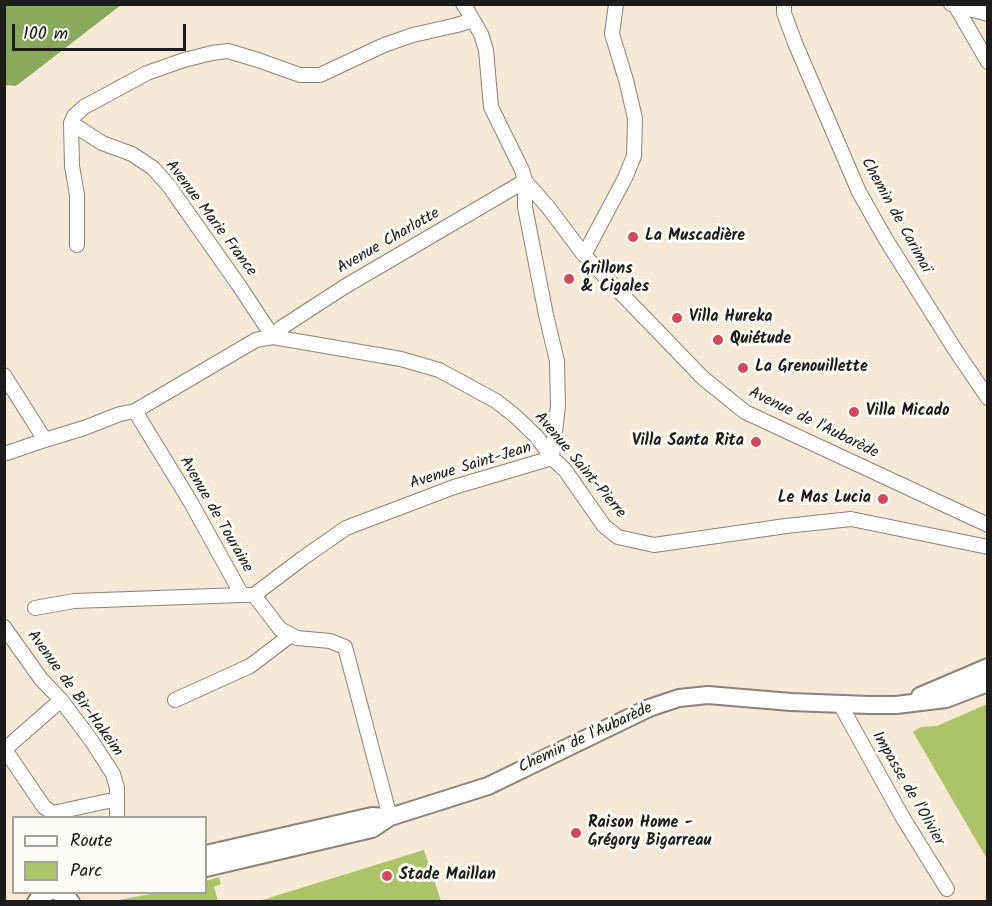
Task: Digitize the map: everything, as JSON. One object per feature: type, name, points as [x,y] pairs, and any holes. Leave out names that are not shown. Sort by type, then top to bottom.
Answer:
[{"type":"main road","name":"Chemin de l'Aubarède","points":[[896,705],[939,689],[987,667]]},
{"type":"main road","name":"Chemin de l'Aubarède","points":[[207,868],[372,829],[390,817],[488,786],[649,708],[679,698],[708,695],[791,702],[896,705],[946,699],[987,683]]},
{"type":"main road","name":"Chemin de l'Aubarède","points":[[207,854],[372,816],[390,817]]},
{"type":"street","name":"Avenue de l'Aubarède","points":[[463,4],[481,34],[486,50],[491,107],[522,170],[525,181],[584,255],[703,378],[745,412],[987,525]]},
{"type":"street","points":[[584,255],[625,178],[634,156],[635,118],[612,34],[616,4]]},
{"type":"street","name":"Chemin de Carimaï","points":[[784,4],[784,13],[795,43],[859,192],[885,238],[987,398]]},
{"type":"street","points":[[953,5],[987,14]]},
{"type":"street","points":[[953,5],[987,62]]},
{"type":"street","points":[[77,245],[77,195],[72,166],[71,123],[74,116],[84,107],[147,73],[212,53],[228,51],[300,75],[320,75],[413,35],[473,20]]},
{"type":"street","name":"Avenue Marie France","points":[[71,123],[102,143],[132,154],[153,168],[169,186],[273,337]]},
{"type":"street","name":"Avenue Charlotte","points":[[273,337],[281,328],[344,287],[525,181]]},
{"type":"street","name":"Avenue Saint-Jean","points":[[248,595],[346,528],[454,487],[552,458],[558,406],[556,361],[525,207],[525,181]]},
{"type":"street","points":[[4,454],[120,414],[135,411],[256,340],[273,337]]},
{"type":"street","name":"Avenue Saint-Pierre","points":[[273,337],[401,359],[439,370],[496,400],[537,437],[552,458],[565,470],[604,526],[618,537],[654,545],[851,519],[987,547]]},
{"type":"street","points":[[4,375],[45,440]]},
{"type":"street","name":"Avenue de Touraine","points":[[135,411],[248,595],[280,629],[291,635]]},
{"type":"street","points":[[35,608],[74,601],[248,595]]},
{"type":"street","name":"Avenue de Bir-Hakeim","points":[[4,627],[9,643],[61,699],[113,774],[117,788],[117,816]]},
{"type":"street","points":[[175,700],[250,666],[291,635],[297,638],[330,641],[345,647],[390,817]]},
{"type":"street","points":[[61,699],[4,750],[44,807],[53,813],[108,801],[117,802]]},
{"type":"street","name":"Impasse de l'Olivier","points":[[840,704],[903,818],[947,889]]},
{"type":"green space","points":[[5,4],[121,5],[16,86],[5,85]]},
{"type":"green space","points":[[987,704],[987,859],[913,732],[921,727],[937,726]]},
{"type":"green space","name":"Stade Maillan","points":[[424,850],[441,901],[259,901]]},
{"type":"green space","points":[[219,877],[221,884],[214,887],[218,901],[113,901],[151,894],[207,894],[207,881]]},
{"type":"place","name":"La Muscadière","points":[[633,237]]},
{"type":"place","name":"Grillons & Cigales","points":[[569,279]]},
{"type":"place","name":"Villa Hureka","points":[[677,318]]},
{"type":"place","name":"Quiétude","points":[[718,340]]},
{"type":"place","name":"La Grenouillette","points":[[743,368]]},
{"type":"place","name":"Villa Micado","points":[[854,412]]},
{"type":"place","name":"Villa Santa Rita","points":[[756,442]]},
{"type":"place","name":"Le Mas Lucia","points":[[883,499]]},
{"type":"place","name":"Raison Home - Grégory Bigarreau","points":[[576,833]]},
{"type":"place","name":"Stade Maillan","points":[[387,876]]}]
